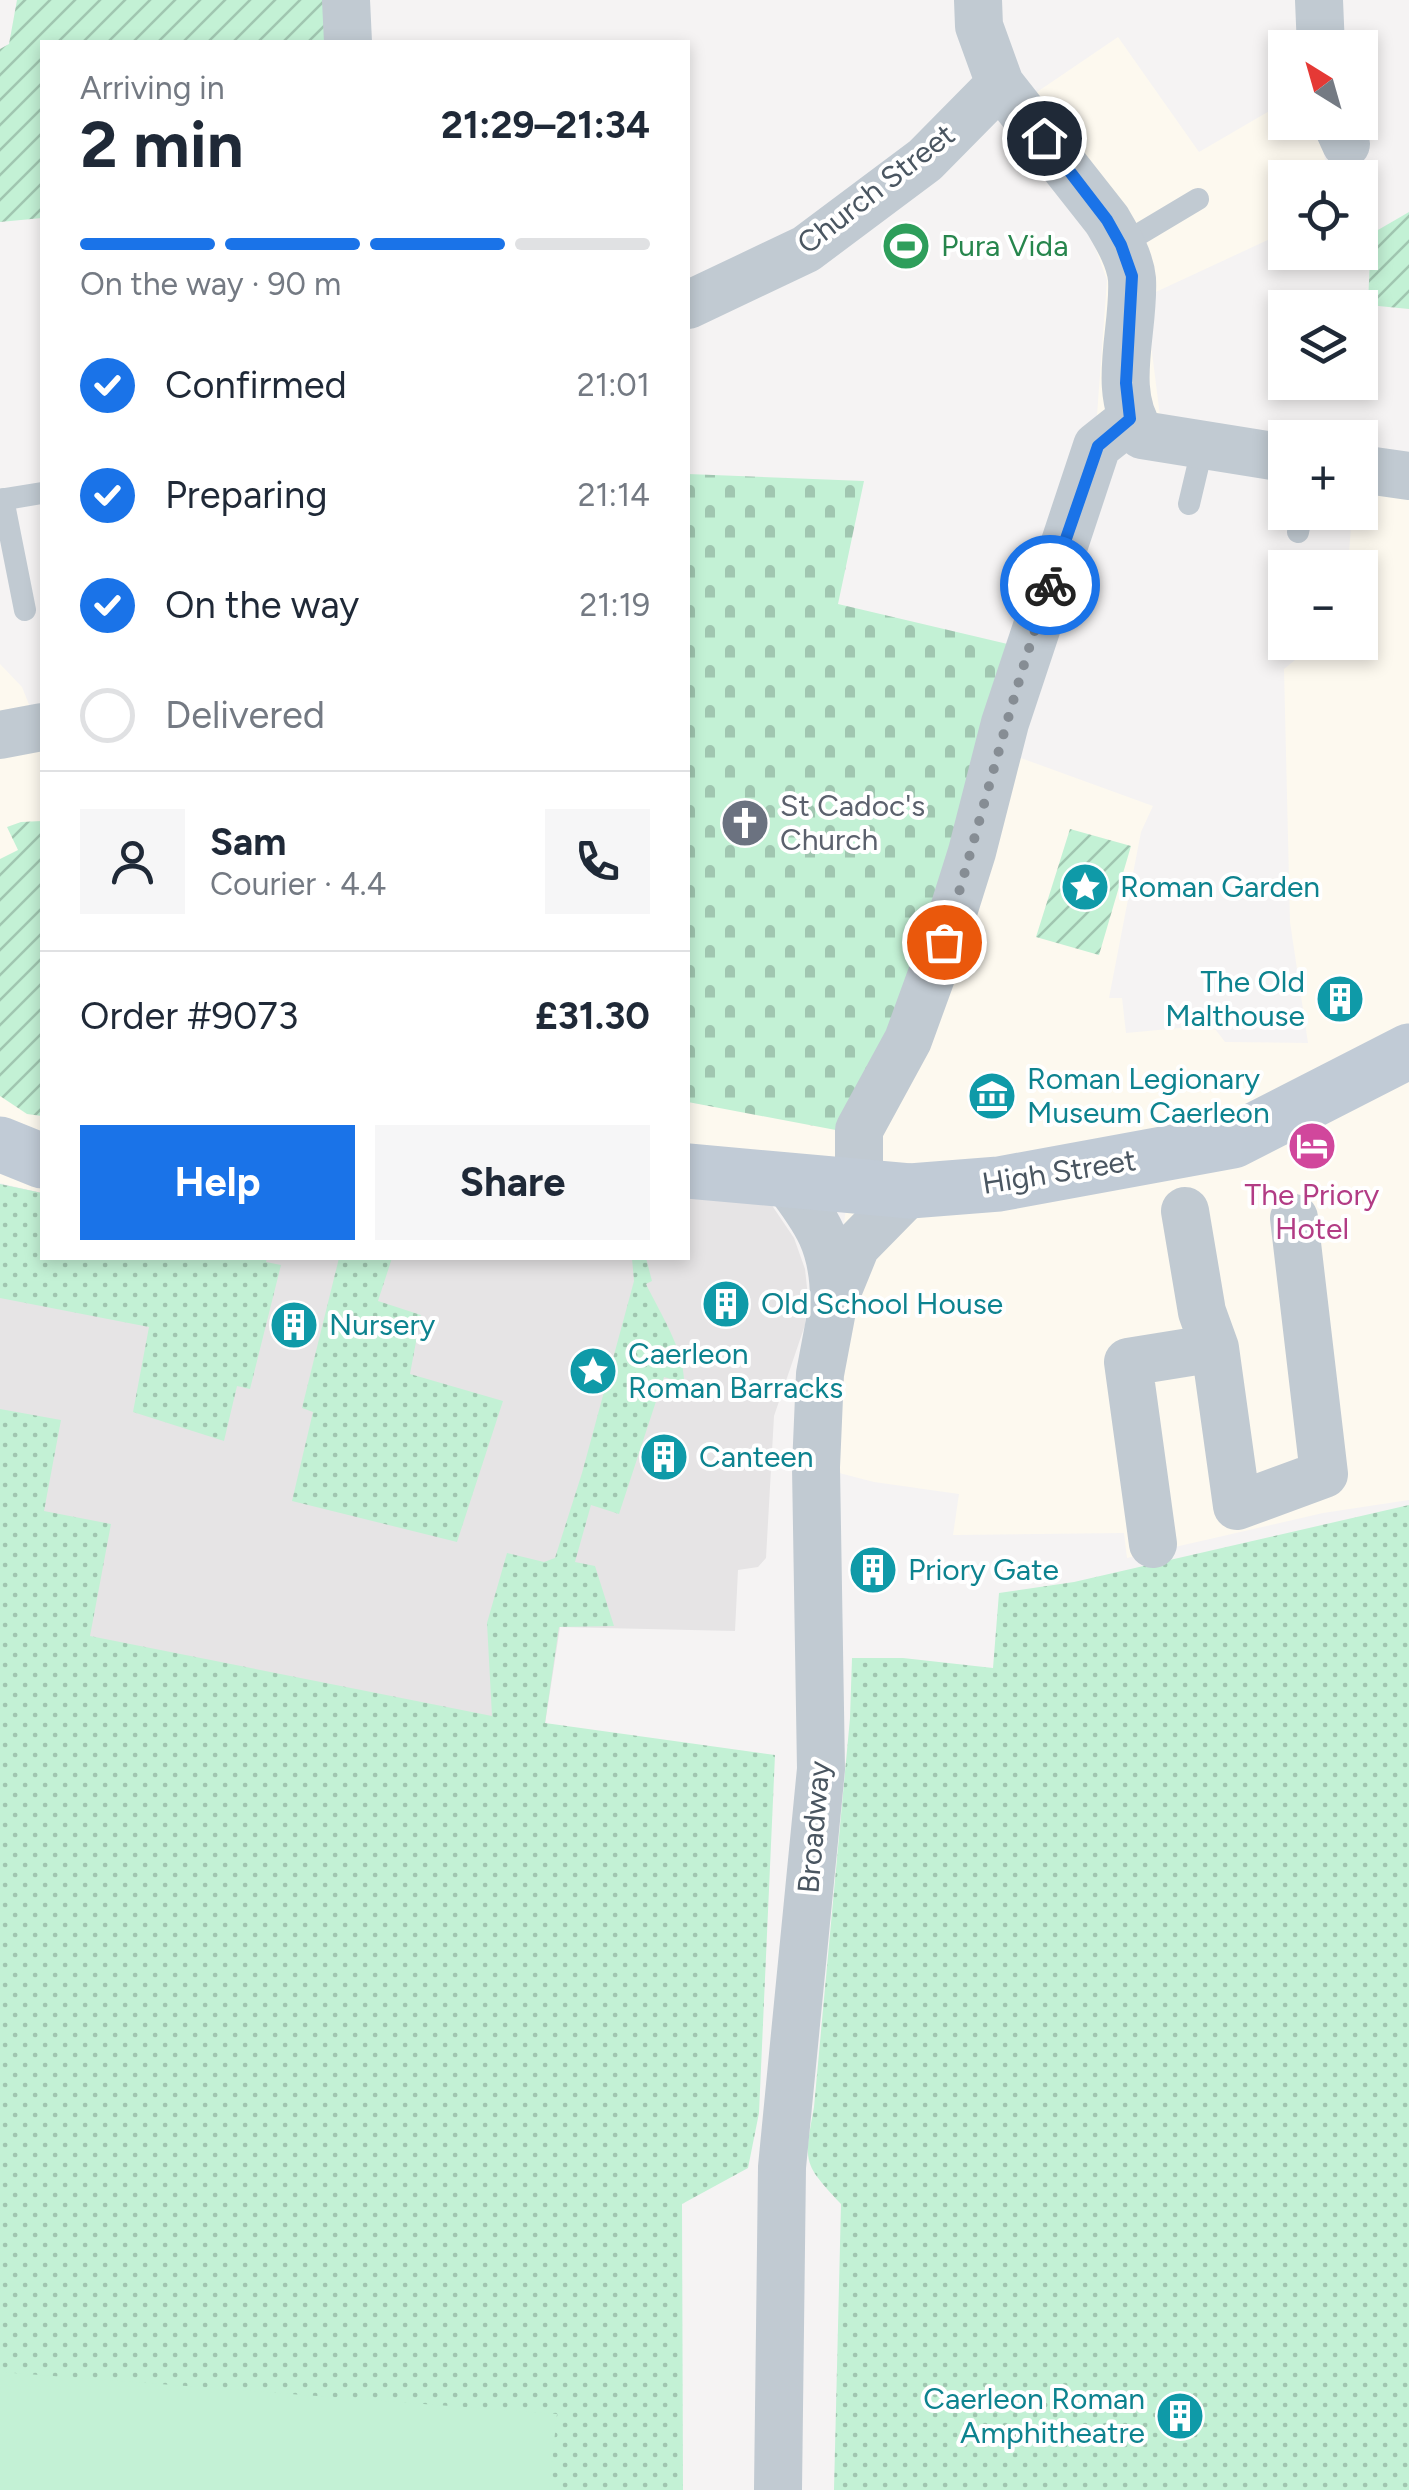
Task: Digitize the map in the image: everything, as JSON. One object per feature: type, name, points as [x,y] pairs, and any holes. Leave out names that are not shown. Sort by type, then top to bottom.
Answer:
[{"type":"main road","name":"High Street","points":[[690,1171],[891,1190],[999,1184],[1233,1141],[1409,1051]]},
{"type":"main road","points":[[0,1144],[40,1160]]},
{"type":"street","points":[[346,0],[348,40]]},
{"type":"street","points":[[978,0],[978,26],[1000,84],[1107,220],[1121,245],[1132,276],[1126,383],[1130,419],[1142,435],[1268,455]]},
{"type":"street","points":[[1319,0],[1320,30]]},
{"type":"street","name":"Church Street","points":[[690,304],[806,249],[925,160],[1000,84]]},
{"type":"street","points":[[891,1190],[859,1171],[859,1130],[908,1040],[944,942],[1005,724],[1098,446],[1130,419]]},
{"type":"street","points":[[1378,472],[1409,476]]},
{"type":"street","points":[[785,1179],[820,1226],[834,1273],[834,1300]]},
{"type":"street","name":"Broadway","points":[[778,2490],[782,2172],[821,1769],[816,1467],[820,1374],[834,1300],[856,1246],[891,1190]]},
{"type":"street","points":[[1185,1212],[1202,1312],[1215,1348],[1237,1506],[1324,1474],[1294,1218]]},
{"type":"street","points":[[1153,1544],[1128,1362],[1215,1348]]},
{"type":"lane","points":[[1121,245],[1198,199]]},
{"type":"lane","points":[[1190,504],[1203,445]]},
{"type":"lane","points":[[26,610],[1,500],[40,492]]},
{"type":"shaded area","points":[[1118,37],[1199,152],[1268,112],[1268,140],[1321,140],[1325,160],[1268,160],[1268,240],[1145,297],[1162,432],[1126,446],[1097,415],[1107,280],[1081,209],[1003,115]]},
{"type":"shaded area","points":[[1378,472],[1409,476],[1409,1500],[1323,1513],[1127,1558],[1124,1533],[953,1535],[959,1494],[874,1482],[816,1467],[846,1207],[690,1196],[690,1102],[746,1112],[1018,757],[1153,806],[1141,832],[1109,998],[1122,998],[1126,1033],[1212,1025],[1225,1042],[1308,1043],[1290,922],[1284,669],[1295,660],[1378,660],[1378,550],[1349,550],[1351,530],[1378,530]]},
{"type":"shaded area","points":[[0,664],[22,687],[40,732],[40,1193],[0,1183]]},
{"type":"shaded area","points":[[0,1184],[40,1193],[40,1260],[690,1260],[690,1196],[769,1201],[794,1238],[805,1269],[808,1297],[805,1325],[774,1416],[766,1558],[758,1567],[738,1570],[735,1631],[560,1627],[545,1724],[0,2106]]},
{"type":"green space","points":[[17,0],[323,0],[329,40],[40,40],[40,218],[0,222],[0,49],[9,44]]},
{"type":"green space","points":[[1409,212],[1409,309],[1378,306],[1378,290],[1369,290],[1369,270],[1378,270],[1378,230]]},
{"type":"green space","points":[[690,474],[864,481],[838,604],[1016,646],[944,917],[841,1131],[690,1102]]},
{"type":"green space","points":[[40,821],[40,1116],[27,1114],[0,1096],[0,859],[18,850],[7,827]]},
{"type":"green space","name":"Roman Garden","points":[[1070,829],[1131,846],[1099,955],[1036,937]]},
{"type":"green space","points":[[0,1184],[40,1193],[40,1260],[266,1260],[281,1265],[250,1389],[237,1386],[224,1441],[133,1412],[149,1327],[0,1298]]},
{"type":"green space","points":[[339,1260],[391,1260],[378,1301],[421,1315],[410,1374],[503,1401],[457,1542],[292,1501],[313,1412],[302,1408]]},
{"type":"green space","points":[[632,1260],[647,1260],[652,1281],[646,1284],[676,1345],[684,1383],[664,1377],[619,1514],[591,1505],[575,1562],[595,1566],[614,1626],[559,1627],[545,1723],[775,1755],[759,2113],[748,2168],[682,2204],[683,2490],[0,2490],[0,1409],[61,1420],[44,1511],[111,1524],[90,1636],[492,1716],[487,1623],[507,1553],[544,1562],[555,1558],[634,1281]]},
{"type":"green space","points":[[1409,1505],[1409,2490],[834,2490],[841,2204],[813,2170],[808,2151],[850,1718],[852,1658],[903,1658],[993,1668],[999,1593],[1074,1582]]},
{"type":"green space","points":[[0,2372],[557,2414],[549,2490],[0,2490]]},
{"type":"way so far","points":[[944,942],[1005,724],[1050,585]]},
{"type":"place","name":"Pura Vida","points":[[906,246]]},
{"type":"place","name":"St Cadoc's Church","points":[[745,823]]},
{"type":"place","name":"Roman Garden","points":[[1085,887]]},
{"type":"place","name":"The Old Malthouse","points":[[1340,999]]},
{"type":"place","name":"Roman Legionary Museum Caerleon","points":[[992,1096]]},
{"type":"place","name":"The Priory Hotel","points":[[1312,1146]]},
{"type":"place","name":"Old School House","points":[[726,1304]]},
{"type":"place","name":"Nursery","points":[[294,1325]]},
{"type":"place","name":"Caerleon Roman Barracks","points":[[593,1371]]},
{"type":"place","name":"Canteen","points":[[664,1457]]},
{"type":"place","name":"Priory Gate","points":[[873,1570]]},
{"type":"place","name":"Caerleon Roman Amphitheatre","points":[[1180,2416]]},
{"type":"route","points":[[1044,138],[1107,220],[1132,276],[1126,383],[1130,419],[1098,446],[1050,585]]}]
